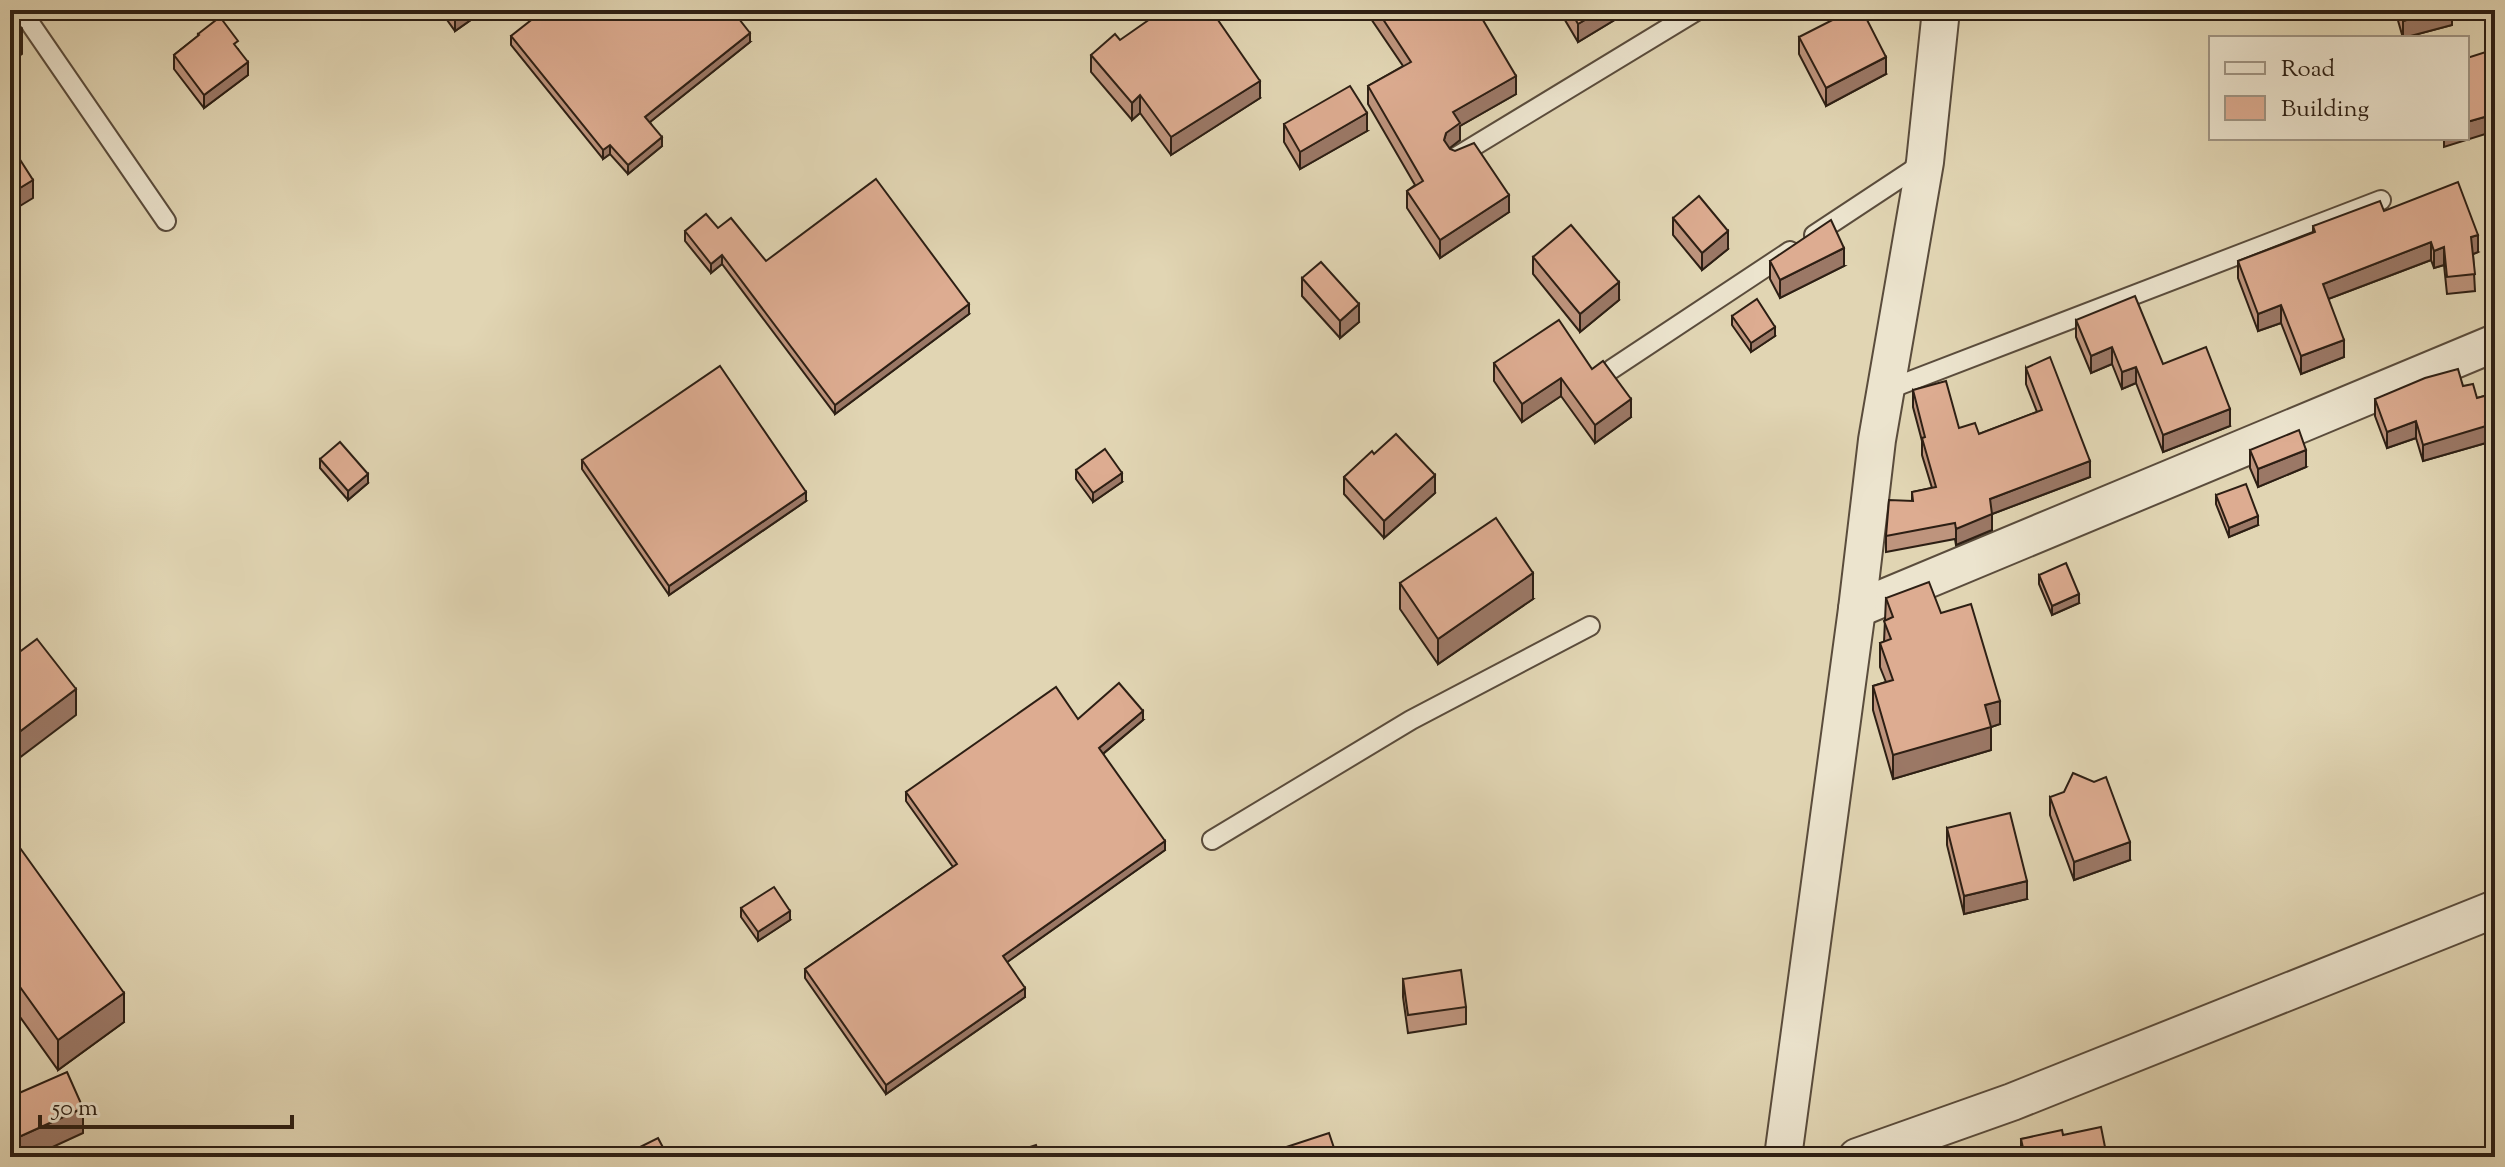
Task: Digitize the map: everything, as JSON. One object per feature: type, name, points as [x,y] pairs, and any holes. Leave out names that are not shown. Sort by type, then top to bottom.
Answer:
[{"type":"street","points":[[1783,1157],[1884,391],[1925,162],[1941,10]]},
{"type":"street","points":[[1857,609],[2495,343]]},
{"type":"street","points":[[1857,1157],[2012,1102],[2495,909]]},
{"type":"lane","points":[[21,10],[166,221]]},
{"type":"lane","points":[[1456,157],[1698,10]]},
{"type":"lane","points":[[1612,369],[1925,162]]},
{"type":"lane","points":[[1884,391],[2381,200]]},
{"type":"lane","points":[[1212,840],[1411,720],[1590,626]]},
{"type":"building","points":[[544,10],[732,10],[750,33],[645,117],[662,137],[628,165],[610,145],[603,150],[511,36]]},
{"type":"building","points":[[1163,10],[1211,10],[1260,81],[1171,137],[1140,95],[1132,103],[1091,55],[1115,34],[1120,40]]},
{"type":"building","points":[[1377,10],[1477,10],[1516,76],[1453,112],[1460,123],[1446,133],[1444,140],[1455,151],[1474,143],[1509,195],[1440,240],[1407,191],[1423,181],[1368,86],[1411,62]]},
{"type":"building","points":[[1570,10],[1602,10],[1578,24]]},
{"type":"building","points":[[1852,10],[1862,10],[1886,57],[1826,88],[1799,37]]},
{"type":"building","points":[[2400,10],[2442,10],[2403,21]]},
{"type":"building","points":[[10,13],[22,29],[10,38]]},
{"type":"building","points":[[220,17],[238,41],[234,44],[248,62],[204,95],[174,55]]},
{"type":"building","points":[[2495,49],[2495,114],[2469,121],[2469,57]]},
{"type":"building","points":[[1350,86],[1367,113],[1300,152],[1284,124]]},
{"type":"building","points":[[10,144],[33,180],[10,194]]},
{"type":"building","points":[[876,179],[969,304],[835,405],[722,255],[711,264],[685,231],[706,214],[718,228],[731,218],[766,261]]},
{"type":"building","points":[[2458,182],[2478,235],[2471,237],[2475,274],[2447,277],[2444,247],[2434,251],[2431,242],[2323,284],[2344,340],[2301,356],[2281,305],[2258,314],[2238,261],[2315,232],[2313,226],[2380,201],[2384,211]]},
{"type":"building","points":[[1699,196],[1728,231],[1702,253],[1673,218]]},
{"type":"building","points":[[1831,220],[1844,248],[1780,280],[1770,261]]},
{"type":"building","points":[[1571,225],[1619,282],[1580,314],[1533,257]]},
{"type":"building","points":[[1321,262],[1359,304],[1340,321],[1302,278]]},
{"type":"building","points":[[2135,296],[2163,364],[2206,347],[2230,409],[2163,435],[2136,367],[2122,372],[2112,347],[2091,356],[2076,320]]},
{"type":"building","points":[[1757,299],[1775,327],[1751,343],[1732,316]]},
{"type":"building","points":[[1559,320],[1592,369],[1603,361],[1631,399],[1595,425],[1561,378],[1522,404],[1494,363]]},
{"type":"building","points":[[2050,357],[2090,461],[1990,499],[1992,514],[1956,529],[1955,523],[1886,536],[1889,500],[1913,501],[1912,492],[1936,487],[1913,390],[1946,381],[1959,428],[1975,423],[1979,434],[2042,410],[2026,368]]},
{"type":"building","points":[[720,366],[806,492],[669,586],[582,460]]},
{"type":"building","points":[[2458,369],[2463,386],[2473,384],[2477,398],[2495,393],[2495,419],[2485,423],[2486,426],[2423,445],[2416,421],[2387,432],[2375,399],[2425,378]]},
{"type":"building","points":[[2299,430],[2306,450],[2258,469],[2250,450]]},
{"type":"building","points":[[1396,434],[1435,475],[1384,521],[1344,477]]},
{"type":"building","points":[[340,442],[368,474],[348,491],[320,459]]},
{"type":"building","points":[[1105,449],[1122,473],[1093,493],[1076,470]]},
{"type":"building","points":[[2246,484],[2258,516],[2229,528],[2216,495]]},
{"type":"building","points":[[1496,518],[1533,573],[1438,639],[1400,583]]},
{"type":"building","points":[[2066,563],[2079,594],[2052,606],[2039,575]]},
{"type":"building","points":[[1929,582],[1941,613],[1971,604],[2000,701],[1985,705],[1991,727],[1893,755],[1873,686],[1893,680],[1880,643],[1891,639],[1884,621],[1893,617],[1886,598]]},
{"type":"building","points":[[37,639],[76,689],[10,739],[10,659]]},
{"type":"building","points":[[1119,683],[1143,711],[1099,748],[1165,841],[1003,956],[1025,988],[886,1085],[805,969],[957,864],[906,792],[1056,687],[1078,719]]},
{"type":"building","points":[[2073,773],[2094,782],[2106,777],[2130,842],[2074,862],[2050,797],[2064,792]]},
{"type":"building","points":[[2010,813],[2027,881],[1964,896],[1947,828]]},
{"type":"building","points":[[10,834],[124,993],[58,1040],[10,973]]},
{"type":"building","points":[[774,887],[790,911],[758,932],[741,908]]},
{"type":"building","points":[[1461,970],[1466,1007],[1408,1015],[1403,979]]},
{"type":"building","points":[[67,1072],[83,1108],[10,1141],[10,1097]]},
{"type":"building","points":[[2101,1127],[2107,1157],[2025,1157],[2021,1139],[2062,1130],[2063,1135]]},
{"type":"building","points":[[1329,1133],[1337,1157],[1259,1156]]},
{"type":"building","points":[[658,1138],[668,1157],[620,1157]]},
{"type":"building","points":[[1036,1145],[1040,1157],[1013,1157],[1012,1153]]}]
